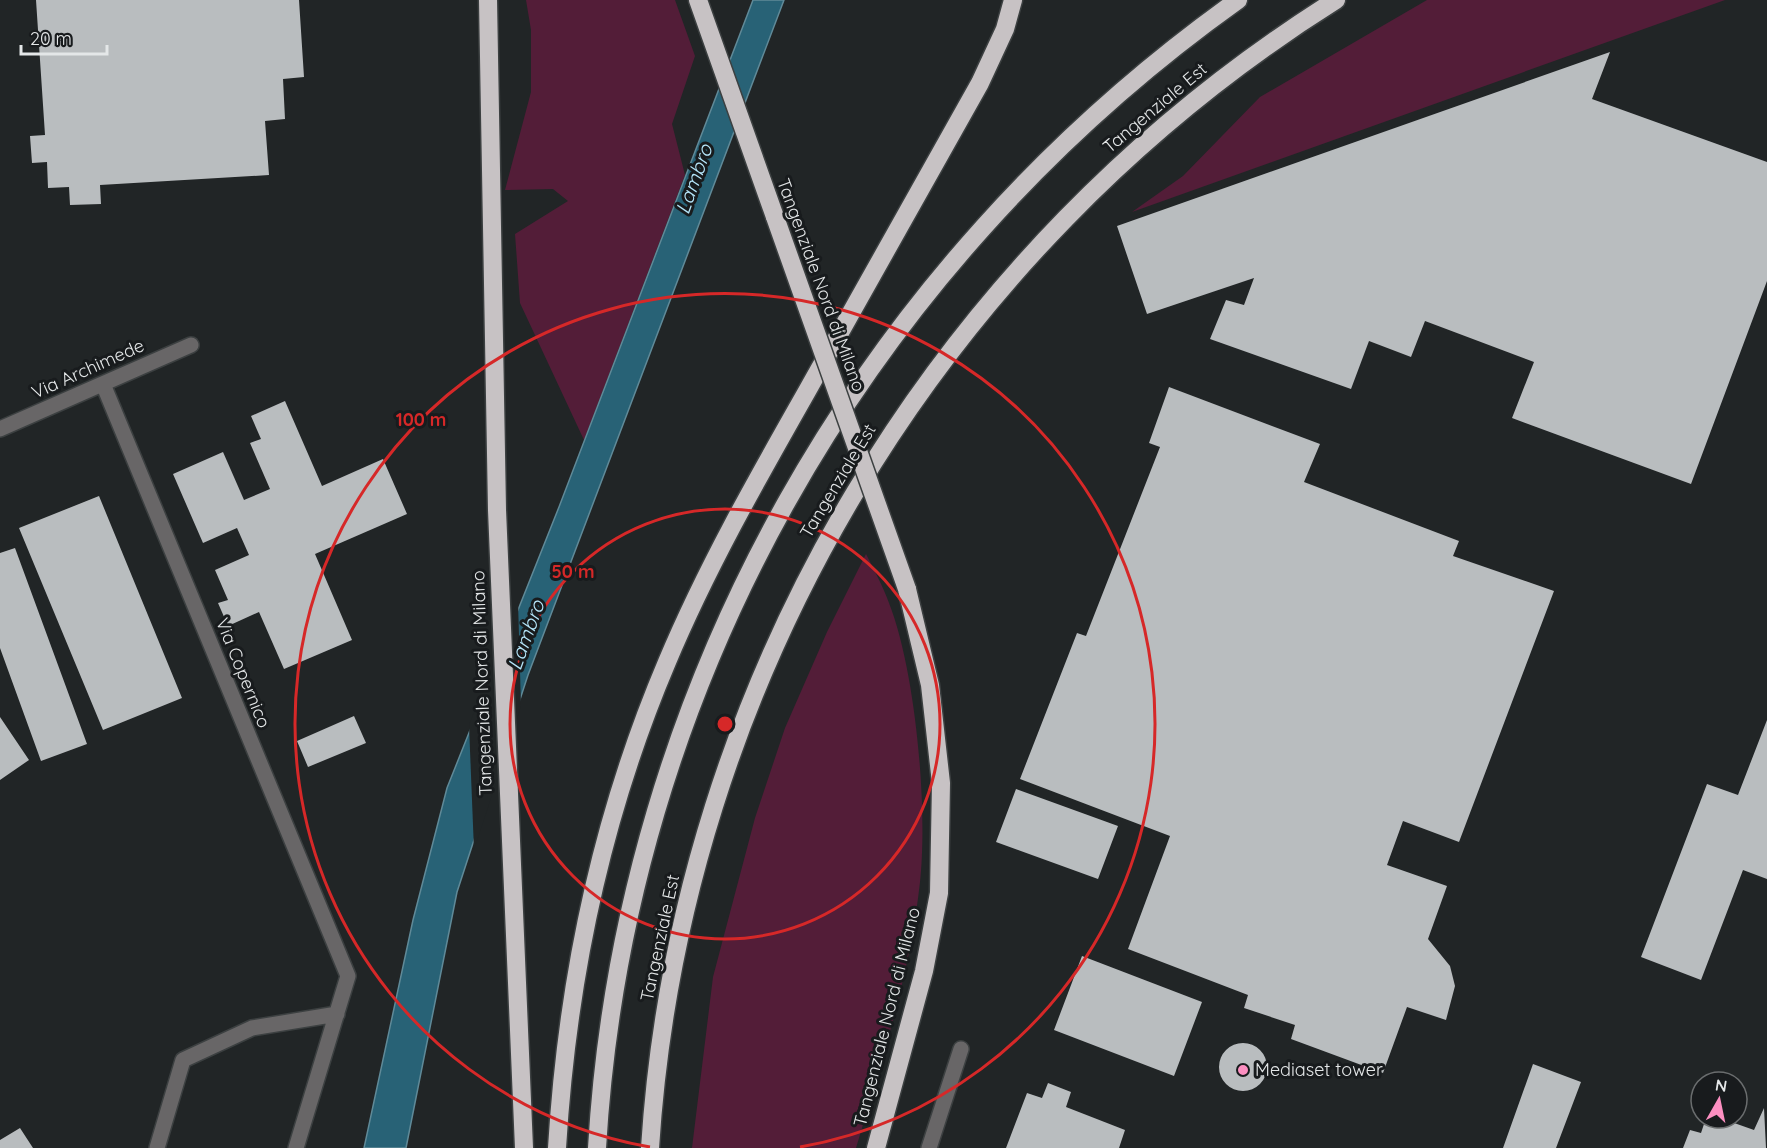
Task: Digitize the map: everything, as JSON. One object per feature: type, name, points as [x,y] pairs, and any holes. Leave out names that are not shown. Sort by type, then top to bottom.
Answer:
[{"type":"highway","name":"Tangenziale Nord di Milano","points":[[488,0],[497,510],[524,1148]]},
{"type":"highway","name":"Tangenziale Nord di Milano","points":[[699,0],[907,589],[930,685],[941,783],[939,893],[924,971],[876,1148]]},
{"type":"highway","points":[[557,1148],[561,1077],[586,924],[621,789],[666,664],[732,525],[980,83],[1005,29],[1013,0]]},
{"type":"highway","name":"Tangenziale Est","points":[[597,1148],[606,1042],[619,962],[658,803],[713,649],[747,575],[790,494],[872,364],[921,299],[980,229],[1088,120],[1150,67],[1238,0]]},
{"type":"highway","name":"Tangenziale Est","points":[[650,1148],[655,1088],[671,981],[689,895],[710,819],[738,734],[775,643],[805,581],[852,495],[899,420],[963,332],[1068,214],[1184,108],[1263,48],[1335,0]]},
{"type":"lane","name":"Via Archimede","points":[[0,429],[191,345]]},
{"type":"lane","name":"Via Copernico","points":[[103,384],[348,976],[337,1014]]},
{"type":"lane","points":[[157,1148],[183,1060],[252,1028],[337,1014],[296,1148]]},
{"type":"lane","points":[[929,1148],[962,1049]]},
{"type":"shaded area","points":[[526,0],[675,0],[695,56],[672,124],[685,175],[584,440],[520,303],[515,234],[568,201],[553,189],[505,190],[531,92],[531,30]]},
{"type":"shaded area","points":[[1427,0],[1725,0],[1132,212],[1183,176],[1260,97]]},
{"type":"shaded area","points":[[866,554],[889,603],[906,665],[918,741],[922,817],[920,882],[915,916],[902,983],[876,1083],[856,1148],[692,1148],[713,977],[755,818],[785,728],[827,632]]},
{"type":"water","name":"Lambro","points":[[753,0],[784,0],[528,675],[457,892],[406,1148],[364,1148],[413,920],[447,788],[559,507]]},
{"type":"pier","points":[[518,601],[521,706],[474,850],[469,725]]},
{"type":"building","points":[[36,0],[299,0],[304,77],[283,79],[285,119],[265,121],[269,175],[100,185],[101,204],[70,205],[69,187],[48,188],[47,162],[32,163],[30,136],[45,135]]},
{"type":"building","points":[[1610,52],[1592,99],[1767,162],[1767,281],[1691,484],[1512,418],[1534,362],[1425,321],[1411,357],[1369,341],[1351,389],[1210,339],[1226,300],[1244,305],[1254,278],[1147,314],[1117,226]]},
{"type":"building","points":[[1169,387],[1320,444],[1304,482],[1459,541],[1453,556],[1554,591],[1459,842],[1403,821],[1387,865],[1447,886],[1428,939],[1450,966],[1455,986],[1446,1020],[1407,1007],[1383,1073],[1291,1039],[1295,1025],[1244,1008],[1248,995],[1128,949],[1170,836],[1020,779],[1077,633],[1086,636],[1160,447],[1149,443]]},
{"type":"building","points":[[285,401],[322,486],[383,459],[407,514],[315,554],[352,640],[284,669],[259,612],[228,626],[218,603],[228,600],[215,570],[249,555],[237,528],[203,543],[173,474],[223,452],[244,500],[270,489],[250,443],[261,439],[251,416]]},
{"type":"building","points":[[99,496],[182,698],[103,730],[19,528]]},
{"type":"building","points":[[15,548],[87,744],[41,761],[0,648],[0,553]]},
{"type":"building","points":[[354,716],[366,743],[308,767],[297,741]]},
{"type":"building","points":[[0,717],[29,760],[0,780]]},
{"type":"building","points":[[1767,720],[1767,879],[1743,870],[1701,980],[1641,957],[1707,784],[1738,795]]},
{"type":"building","points":[[1016,789],[1118,826],[1098,879],[996,842]]},
{"type":"building","points":[[1082,956],[1202,1002],[1174,1076],[1054,1030]]},
{"type":"building","name":"Mediaset tower","points":[[1238,1043],[1248,1043],[1260,1050],[1267,1062],[1267,1072],[1260,1084],[1248,1091],[1238,1091],[1223,1080],[1219,1072],[1219,1062],[1230,1047]]},
{"type":"building","points":[[1533,1064],[1581,1082],[1556,1148],[1503,1148]]},
{"type":"building","points":[[1048,1083],[1071,1092],[1066,1107],[1125,1130],[1119,1148],[1006,1148],[1027,1093],[1042,1098]]},
{"type":"building","points":[[1764,1108],[1766,1148],[1683,1148],[1690,1130],[1701,1133],[1702,1130],[1754,1130]]},
{"type":"building","points":[[20,1128],[33,1148],[0,1148],[0,1140]]},
{"type":"place","name":"Mediaset tower","points":[[1243,1070]]}]
